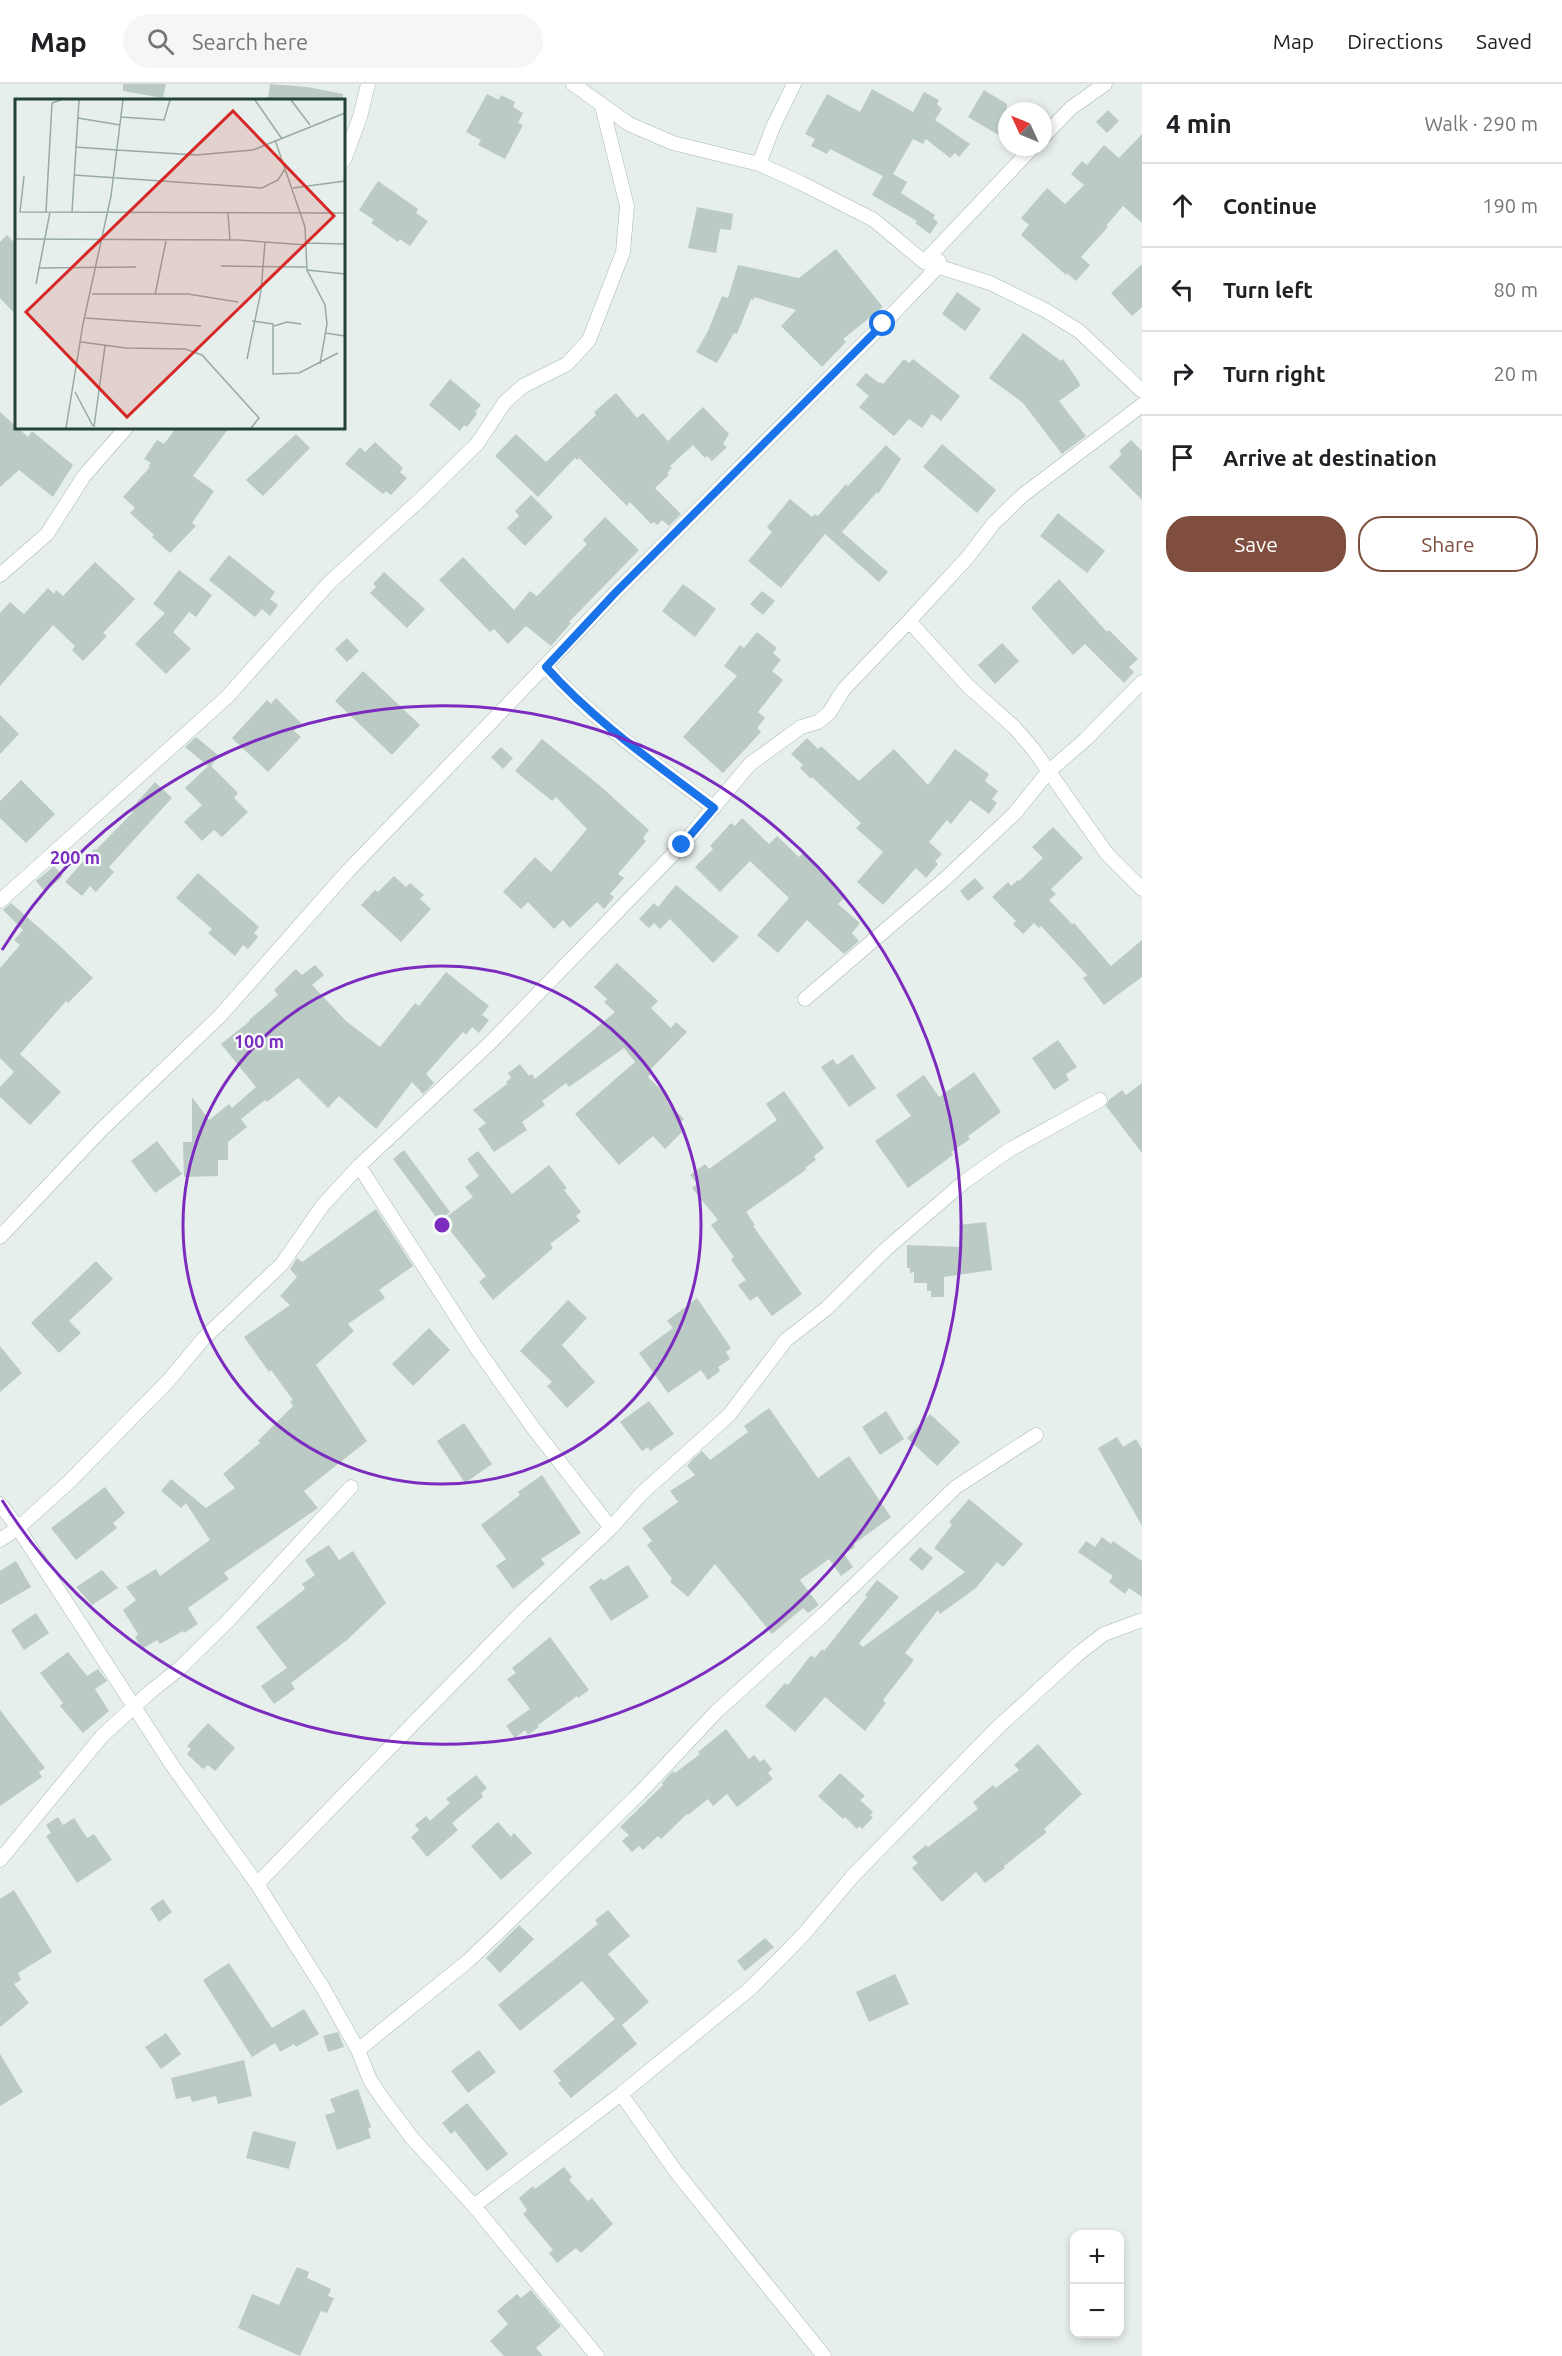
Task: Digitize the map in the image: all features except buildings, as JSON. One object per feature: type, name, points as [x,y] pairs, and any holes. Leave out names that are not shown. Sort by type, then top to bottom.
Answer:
[{"type":"street","points":[[345,157],[360,117],[368,84]]},
{"type":"street","points":[[573,84],[629,124],[673,143],[759,164],[874,220],[924,262],[990,283],[1045,310],[1079,331],[1142,390]]},
{"type":"street","points":[[759,164],[773,127],[794,84]]},
{"type":"street","points":[[1052,128],[1071,108],[1105,84]]},
{"type":"street","points":[[0,901],[227,697],[329,583],[477,444],[505,402],[523,386],[567,364],[589,340],[623,252],[627,206],[602,106]]},
{"type":"street","points":[[924,262],[1024,156]]},
{"type":"street","points":[[0,1237],[101,1130],[220,1016],[346,872],[616,592],[883,324],[933,272],[939,261],[924,262]]},
{"type":"street","points":[[0,1540],[18,1528],[77,1473],[169,1380],[204,1338],[282,1264],[323,1205],[359,1166],[490,1043],[682,845],[750,764],[801,727],[818,722],[829,713],[844,689],[967,558],[994,523],[1023,495],[1142,405]]},
{"type":"street","points":[[0,575],[47,534],[84,476],[125,429]]},
{"type":"street","points":[[909,621],[968,686],[1015,728],[1033,749],[1107,854],[1142,889]]},
{"type":"street","points":[[546,667],[570,694],[609,727],[714,808]]},
{"type":"street","points":[[805,999],[954,870],[1015,813],[1048,772],[1086,739],[1142,682]]},
{"type":"street","points":[[257,1884],[522,1612],[611,1528],[641,1494],[729,1415],[786,1340],[827,1308],[886,1249],[964,1182],[1009,1150],[1100,1100]]},
{"type":"street","points":[[359,1166],[483,1357],[534,1429],[611,1528]]},
{"type":"street","points":[[358,2050],[468,1960],[512,1919],[639,1794],[717,1711],[823,1615],[956,1487],[1036,1435]]},
{"type":"street","points":[[0,1860],[102,1737],[179,1670],[228,1621],[351,1487]]},
{"type":"street","points":[[0,1504],[18,1528],[172,1765],[257,1884],[323,1988],[358,2050],[370,2080],[382,2098],[412,2138],[474,2206],[597,2356]]},
{"type":"street","points":[[474,2206],[621,2094],[751,1988],[804,1934],[852,1877],[988,1737],[1078,1654],[1104,1634],[1142,1620]]},
{"type":"street","points":[[621,2094],[677,2173],[825,2356]]},
{"type":"route","points":[[682,845],[714,808],[609,727],[570,694],[546,667],[616,592],[883,324]]}]
